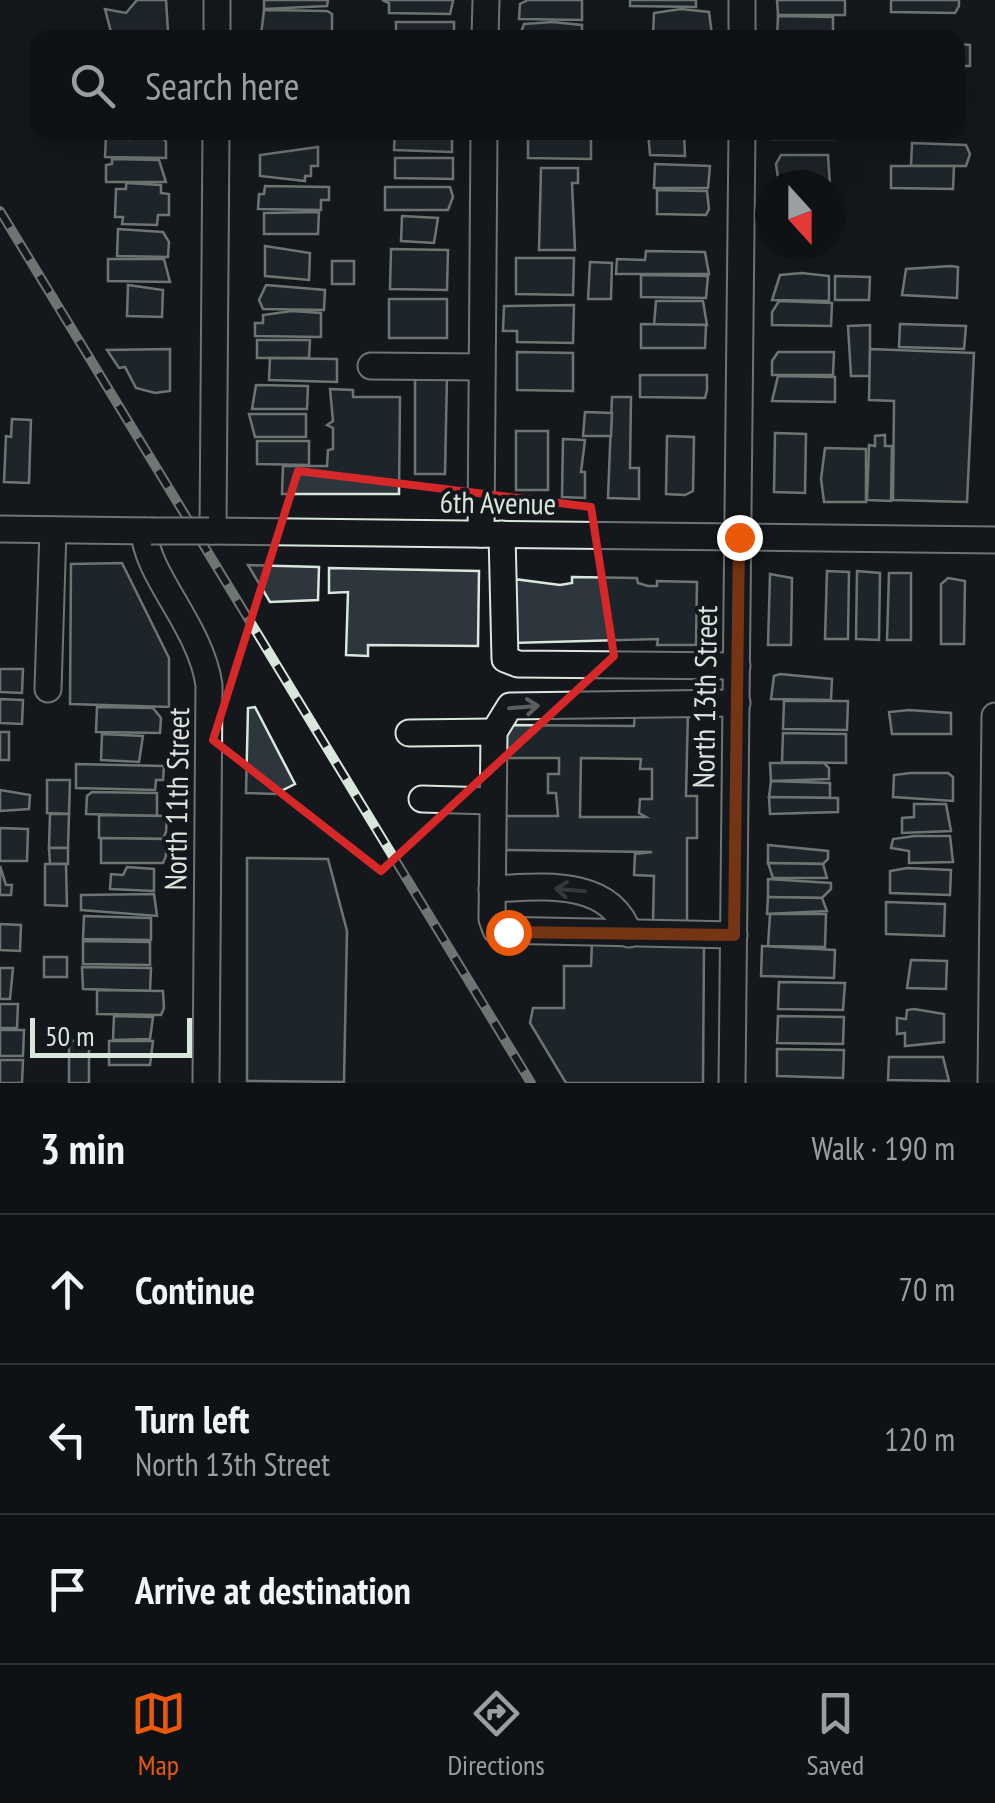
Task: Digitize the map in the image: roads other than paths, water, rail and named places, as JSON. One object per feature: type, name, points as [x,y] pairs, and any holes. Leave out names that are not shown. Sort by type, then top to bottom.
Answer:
[{"type":"street","points":[[217,0],[217,30]]},
{"type":"street","points":[[486,0],[486,30]]},
{"type":"street","points":[[742,0],[742,30]]},
{"type":"street","points":[[211,531],[216,140]]},
{"type":"street","points":[[484,140],[482,367],[492,534],[505,659],[518,664],[738,666]]},
{"type":"street","name":"North 13th Street","points":[[732,1083],[742,140]]},
{"type":"street","points":[[371,366],[482,367]]},
{"type":"street","name":"6th Avenue","points":[[0,530],[995,540]]},
{"type":"street","points":[[48,689],[53,530]]},
{"type":"street","name":"North 11th Street","points":[[147,531],[150,555],[199,642],[209,685],[206,1083]]},
{"type":"street","points":[[734,935],[496,930],[492,919],[492,801],[494,732],[510,706],[737,703]]},
{"type":"street","points":[[991,1083],[995,716]]},
{"type":"street","points":[[409,733],[494,732]]},
{"type":"street","points":[[422,800],[492,801]]},
{"type":"street","points":[[492,888],[587,891],[616,908],[629,934]]},
{"type":"railway","points":[[0,211],[531,1083]]}]
